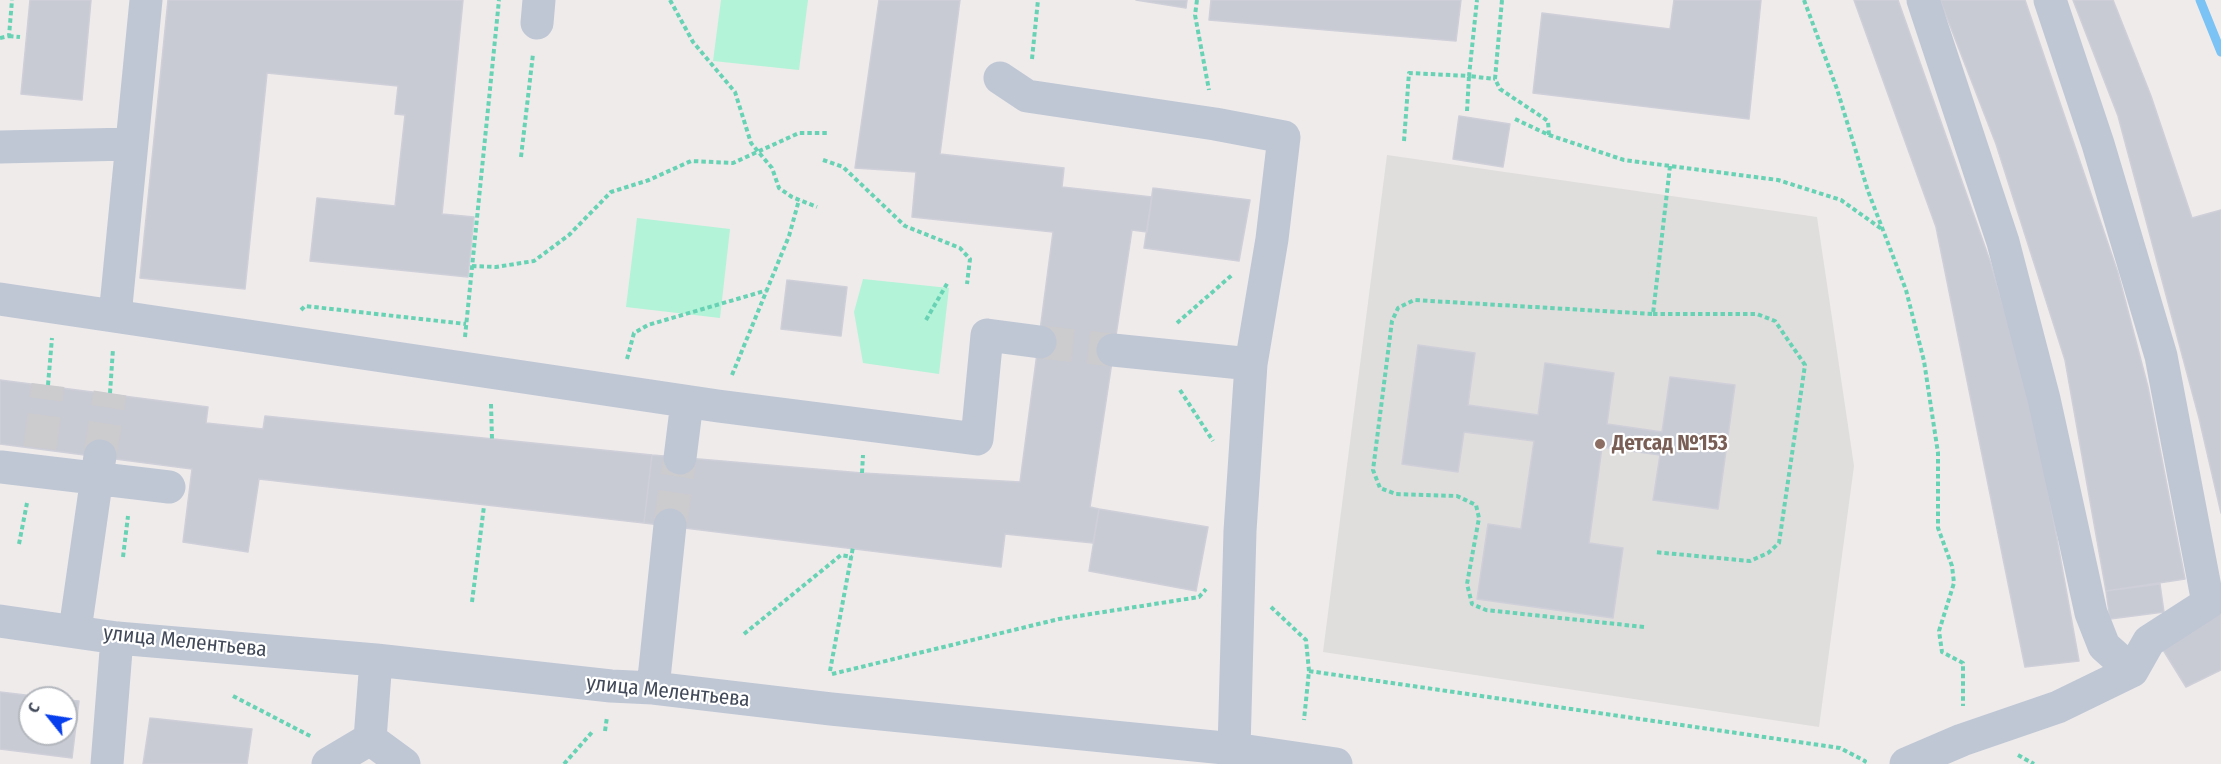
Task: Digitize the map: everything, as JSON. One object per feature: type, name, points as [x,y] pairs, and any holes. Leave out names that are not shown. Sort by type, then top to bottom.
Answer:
[{"type":"street","points":[[115,316],[130,144],[146,0]]},
{"type":"street","points":[[1923,0],[2003,242],[2044,399],[2091,614],[2104,646],[2132,671]]},
{"type":"street","points":[[1906,764],[1962,740],[2058,708],[2132,671],[2149,641],[2215,600],[2161,356],[2098,144],[2050,0]]},
{"type":"street","points":[[1000,78],[1029,82],[1215,124],[1284,137],[1272,239],[1251,364],[1239,566],[1234,749]]},
{"type":"street","points":[[0,147],[130,144]]},
{"type":"street","points":[[0,299],[461,366],[703,404],[977,440],[987,335],[1040,342]]},
{"type":"street","points":[[1113,350],[1251,364]]},
{"type":"street","points":[[680,458],[703,404]]},
{"type":"street","points":[[1,467],[36,460],[98,467],[169,488]]},
{"type":"street","points":[[75,630],[98,467]]},
{"type":"street","points":[[653,688],[670,525]]},
{"type":"street","name":"улица Мелентьева","points":[[0,621],[75,630],[117,638],[376,660],[611,686],[653,688],[831,709],[1234,749],[1336,764]]},
{"type":"street","points":[[107,764],[117,638]]},
{"type":"street","points":[[376,660],[348,752],[404,764]]},
{"type":"path","points":[[9,36],[12,0]]},
{"type":"path","points":[[461,366],[499,0]]},
{"type":"path","points":[[670,0],[693,42],[735,92],[751,143],[772,168],[778,188],[817,207]]},
{"type":"path","points":[[1029,82],[1038,0]]},
{"type":"path","points":[[1197,0],[1195,15],[1215,124]]},
{"type":"path","points":[[1467,111],[1477,0]]},
{"type":"path","points":[[1502,0],[1495,79],[1500,89],[1548,121],[1549,135]]},
{"type":"path","points":[[1804,0],[1906,290],[1924,361],[1938,453],[1938,528],[1952,566],[1954,583],[1939,631],[1942,652],[1963,663],[1962,740]]},
{"type":"path","points":[[521,157],[538,11]]},
{"type":"path","points":[[0,38],[20,37]]},
{"type":"path","points":[[1404,141],[1409,73],[1495,79]]},
{"type":"path","points":[[1515,119],[1549,135],[1624,160],[1778,180],[1841,200],[1883,230]]},
{"type":"path","points":[[472,266],[496,267],[534,261],[569,235],[611,192],[649,180],[691,161],[733,163],[799,133],[827,133]]},
{"type":"path","points":[[823,160],[843,167],[905,226],[960,248],[970,259],[967,284]]},
{"type":"path","points":[[1653,314],[1670,166]]},
{"type":"path","points":[[703,404],[768,290],[789,236],[799,200]]},
{"type":"path","points":[[1147,354],[1272,239]]},
{"type":"path","points":[[926,320],[948,282]]},
{"type":"path","points":[[623,392],[628,349],[634,333],[659,321],[768,290]]},
{"type":"path","points":[[1644,627],[1486,610],[1472,604],[1467,584],[1479,518],[1476,505],[1457,496],[1396,494],[1380,488],[1373,470],[1392,321],[1398,308],[1414,300],[1653,314],[1757,314],[1774,321],[1805,365],[1779,543],[1768,553],[1750,561],[1654,552]]},
{"type":"path","points":[[270,339],[305,306],[466,324]]},
{"type":"path","points":[[48,385],[55,307]]},
{"type":"path","points":[[110,393],[115,316]]},
{"type":"path","points":[[1177,385],[1206,433],[1244,479]]},
{"type":"path","points":[[472,602],[484,506]]},
{"type":"path","points":[[19,544],[26,507]]},
{"type":"path","points":[[123,557],[129,509]]},
{"type":"path","points":[[853,547],[831,672],[1059,619],[1199,597],[1239,566],[1306,640],[1309,671],[1304,720]]},
{"type":"path","points":[[744,634],[841,555],[852,557]]},
{"type":"path","points":[[1309,671],[1840,748],[1865,761],[1863,764]]},
{"type":"path","points":[[233,696],[348,752]]},
{"type":"path","points":[[564,764],[593,731]]},
{"type":"shaded area","name":"Детсад №153","points":[[1387,155],[1817,217],[1854,466],[1819,727],[1323,652]]},
{"type":"green space","points":[[721,0],[808,0],[799,70],[713,61]]},
{"type":"green space","points":[[637,218],[730,229],[720,318],[626,307]]},
{"type":"green space","points":[[863,279],[949,288],[939,374],[863,363],[854,312]]},
{"type":"building","points":[[30,0],[91,0],[82,100],[21,94]]},
{"type":"building","points":[[168,0],[463,0],[442,214],[474,217],[468,277],[310,261],[317,198],[395,206],[405,115],[395,114],[398,86],[267,73],[245,289],[140,278]]},
{"type":"building","points":[[879,0],[960,0],[940,154],[1064,168],[1062,187],[1152,197],[1147,232],[1132,230],[1090,507],[1099,509],[1093,543],[1005,534],[1001,567],[644,523],[652,455],[862,473],[1020,482],[1053,232],[912,217],[916,172],[855,168]]},
{"type":"building","points":[[1136,0],[1187,0],[1186,8]]},
{"type":"building","points":[[1211,0],[1461,0],[1456,41],[1209,20]]},
{"type":"building","points":[[1674,0],[1761,0],[1749,119],[1533,93],[1542,13],[1670,29]]},
{"type":"building","points":[[1854,0],[1898,0],[1990,261],[2033,406],[2079,661],[2025,667],[1936,227]]},
{"type":"building","points":[[1940,0],[2025,0],[2118,273],[2148,387],[2185,579],[2106,591],[2065,360],[1996,144]]},
{"type":"building","points":[[2073,0],[2113,0],[2151,96],[2192,218],[2221,210],[2221,513],[2199,418],[2118,116]]},
{"type":"building","points":[[1459,116],[1510,124],[1503,167],[1453,159]]},
{"type":"building","points":[[1153,188],[1250,200],[1239,261],[1144,248]]},
{"type":"building","points":[[787,280],[847,287],[841,336],[781,329]]},
{"type":"building","points":[[1418,345],[1475,353],[1468,405],[1538,415],[1545,363],[1614,373],[1607,424],[1662,432],[1670,377],[1735,385],[1718,509],[1653,500],[1660,455],[1602,447],[1589,543],[1623,548],[1613,618],[1477,599],[1488,524],[1521,529],[1534,441],[1464,432],[1458,472],[1402,464]]},
{"type":"building","points":[[0,380],[208,407],[206,423],[263,429],[265,416],[652,455],[644,523],[259,479],[248,552],[183,542],[192,469],[0,444]]},
{"type":"building","points":[[1099,509],[1208,527],[1196,591],[1089,571]]},
{"type":"building","points":[[2160,584],[2164,612],[2110,619],[2106,591]]},
{"type":"building","points":[[2221,611],[2221,670],[2186,687],[2160,645]]},
{"type":"building","points":[[0,692],[18,694],[18,746],[73,746],[72,758],[0,749]]},
{"type":"building","points":[[150,718],[252,729],[247,764],[143,764]]},
{"type":"waterway","points":[[2200,0],[2221,52]]},
{"type":"tunnel","points":[[1040,342],[1113,350]]},
{"type":"tunnel","points":[[40,448],[48,385]]},
{"type":"tunnel","points":[[100,456],[110,393]]},
{"type":"tunnel","points":[[670,525],[680,458]]},
{"type":"place","name":"Детсад №153","points":[[1600,444]]}]
